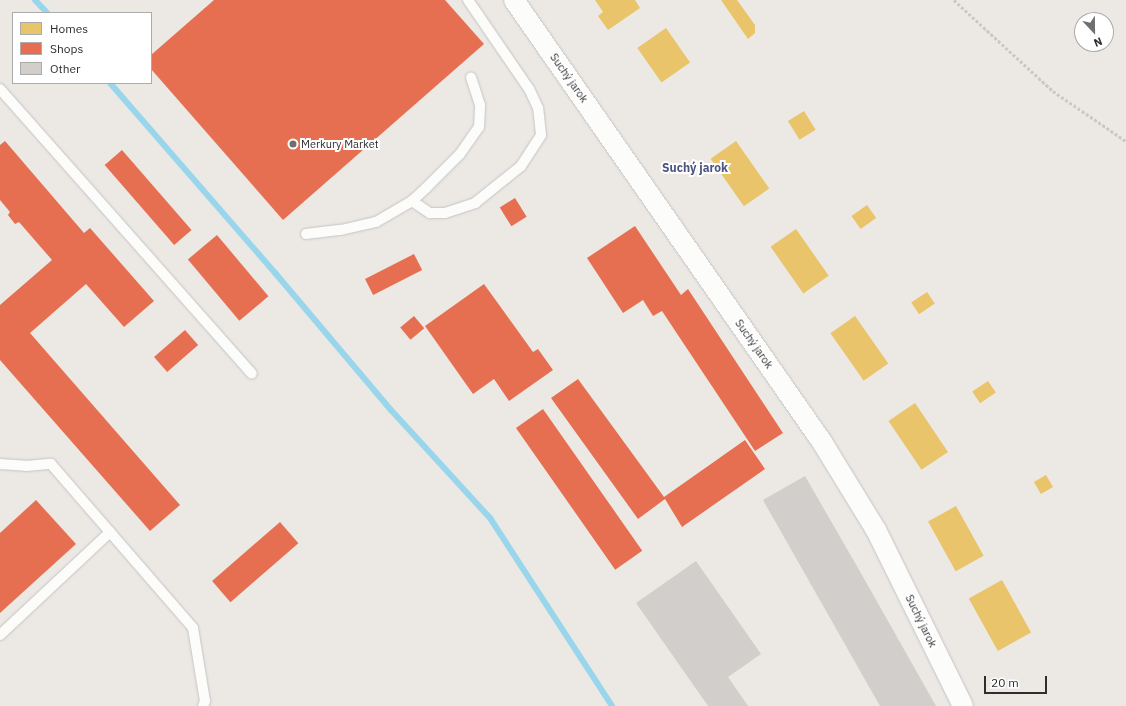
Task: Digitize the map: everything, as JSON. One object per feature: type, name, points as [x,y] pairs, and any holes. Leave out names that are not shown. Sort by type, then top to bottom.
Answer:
[{"type":"street","name":"Suchý jarok","points":[[514,0],[822,442],[876,530],[963,706]]},
{"type":"lane","points":[[412,201],[430,213],[445,213],[474,203],[520,166],[541,135],[538,108],[529,89],[468,0]]},
{"type":"lane","points":[[306,234],[341,230],[376,222],[412,201],[460,154],[479,127],[480,105],[471,77]]},
{"type":"lane","points":[[0,89],[252,374]]},
{"type":"lane","points":[[0,464],[26,466],[51,464],[193,628],[205,700],[203,706]]},
{"type":"lane","points":[[0,635],[110,532]]},
{"type":"path","points":[[954,0],[1053,91],[1126,141]]},
{"type":"building: Homes","points":[[595,0],[635,0],[640,8],[608,30],[598,16],[603,12]]},
{"type":"building: Homes","points":[[721,0],[737,0],[755,25],[755,33],[748,39]]},
{"type":"building: Homes","points":[[666,28],[690,62],[661,82],[637,48]]},
{"type":"building: Homes","points":[[804,111],[816,130],[800,140],[788,121]]},
{"type":"building: Homes","points":[[736,141],[769,189],[744,206],[711,159]]},
{"type":"building: Homes","points":[[867,205],[876,218],[861,229],[851,216]]},
{"type":"building: Homes","points":[[796,229],[829,276],[803,293],[771,247]]},
{"type":"building: Homes","points":[[927,292],[935,304],[919,314],[911,303]]},
{"type":"building: Homes","points":[[855,316],[888,364],[864,381],[830,333]]},
{"type":"building: Homes","points":[[988,381],[996,393],[980,403],[972,392]]},
{"type":"building: Homes","points":[[915,403],[948,452],[921,470],[888,421]]},
{"type":"building: Homes","points":[[1046,475],[1053,487],[1041,494],[1034,482]]},
{"type":"building: Homes","points":[[956,506],[984,556],[956,571],[928,522]]},
{"type":"building: Homes","points":[[1002,580],[1031,632],[998,651],[969,598]]},
{"type":"building: Shops","name":"Merkury Market","points":[[214,0],[445,0],[484,44],[283,220],[152,70],[152,54]]},
{"type":"building: Shops","points":[[5,141],[84,233],[90,228],[154,301],[124,327],[86,284],[30,333],[180,505],[150,531],[0,360],[0,305],[52,260],[19,222],[15,224],[8,215],[10,212],[0,200],[0,145]]},
{"type":"building: Shops","points":[[122,150],[192,230],[174,245],[105,165]]},
{"type":"building: Shops","points":[[515,198],[527,217],[511,226],[500,208]]},
{"type":"building: Shops","points":[[635,226],[681,295],[688,289],[783,433],[755,451],[662,311],[653,316],[643,300],[623,313],[587,258]]},
{"type":"building: Shops","points":[[217,235],[268,296],[239,321],[188,259]]},
{"type":"building: Shops","points":[[414,254],[422,270],[373,295],[365,279]]},
{"type":"building: Shops","points":[[484,284],[533,352],[538,349],[553,370],[509,401],[494,379],[473,394],[425,326]]},
{"type":"building: Shops","points":[[414,316],[424,328],[410,340],[400,328]]},
{"type":"building: Shops","points":[[185,330],[198,345],[167,372],[154,357]]},
{"type":"building: Shops","points":[[578,379],[664,497],[745,440],[765,469],[682,527],[665,499],[638,519],[551,398]]},
{"type":"building: Shops","points":[[543,409],[642,551],[615,570],[516,428]]},
{"type":"building: Shops","points":[[36,500],[76,544],[0,613],[0,533]]},
{"type":"building: Shops","points":[[280,522],[298,543],[230,602],[212,581]]},
{"type":"building: Other","points":[[805,476],[936,706],[880,706],[763,500]]},
{"type":"building: Other","points":[[696,561],[761,654],[728,677],[748,706],[708,706],[636,603]]},
{"type":"waterway","points":[[35,0],[46,12]]},
{"type":"waterway","points":[[111,84],[276,274],[391,410],[490,518],[612,706]]},
{"type":"place","name":"Merkury Market","points":[[293,144]]},
{"type":"district","name":"Suchý jarok","points":[[695,168]]}]
